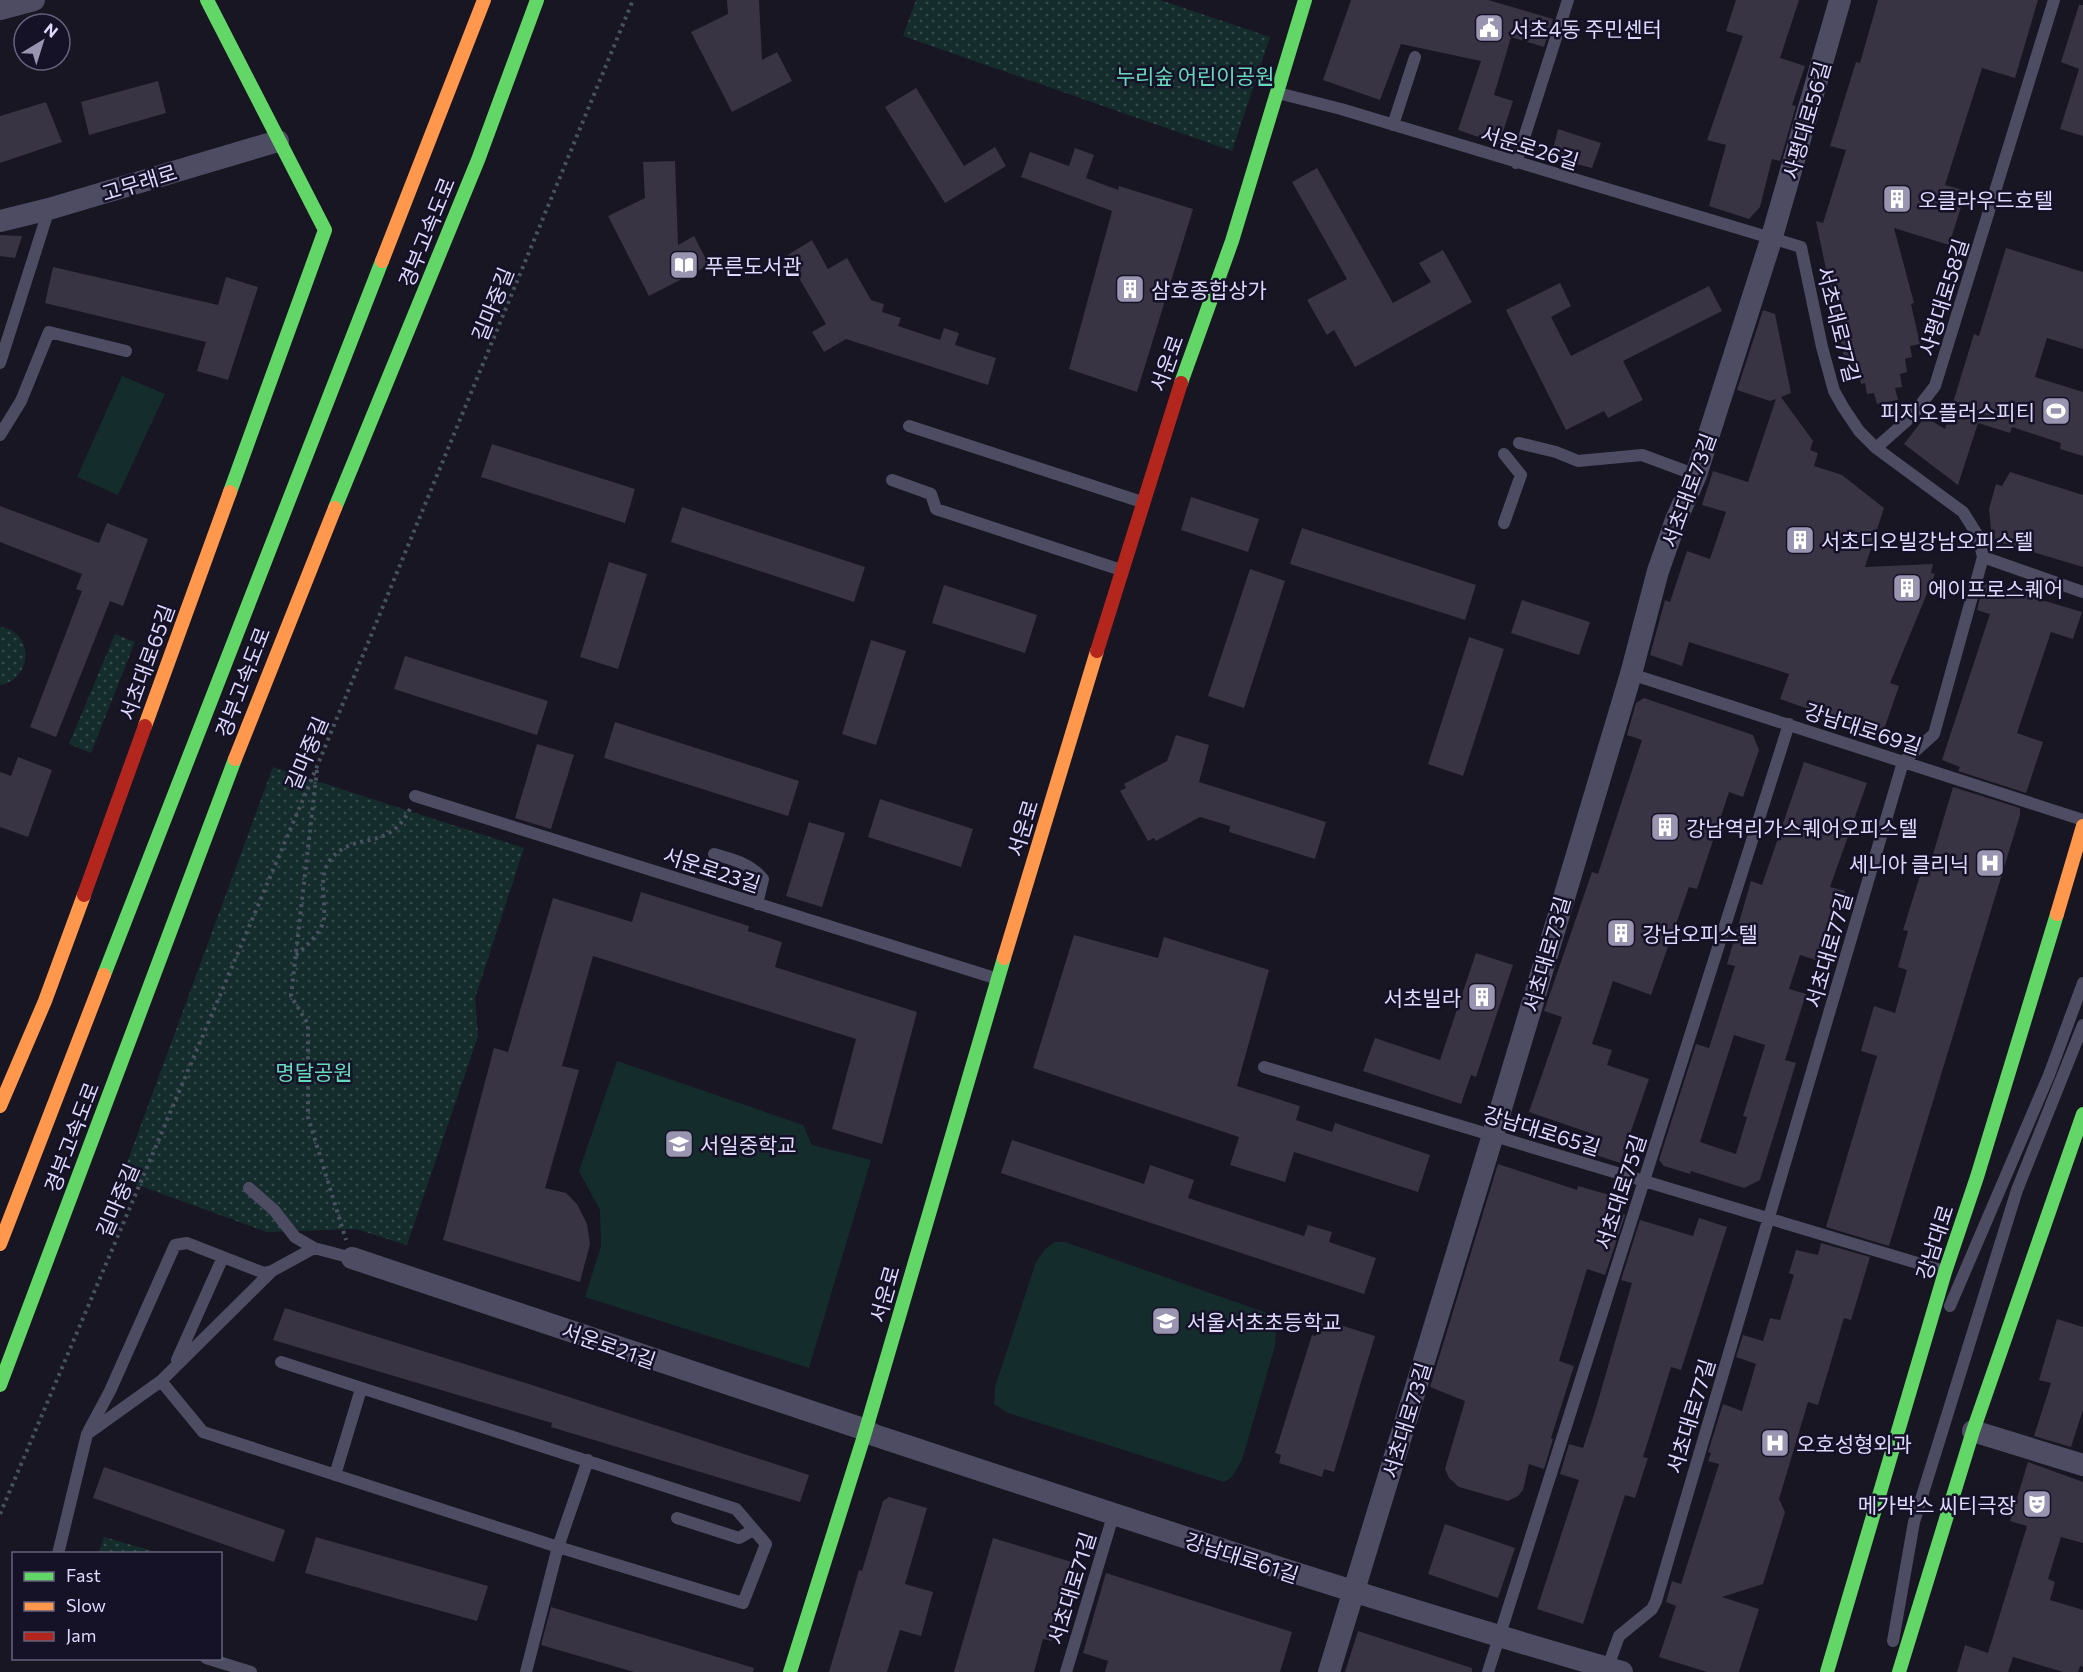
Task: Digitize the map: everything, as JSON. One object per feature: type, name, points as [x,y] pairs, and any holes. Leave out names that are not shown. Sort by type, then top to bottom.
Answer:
[{"type":"main road","points":[[207,0],[278,141]]},
{"type":"main road","name":"경부고속도로","points":[[0,1244],[484,0]]},
{"type":"main road","name":"경부고속도로","points":[[0,1385],[271,663],[478,160],[537,0]]},
{"type":"main road","name":"서운로","points":[[790,1672],[866,1430],[998,979],[1168,418],[1233,241],[1305,0]]},
{"type":"main road","points":[[478,160],[544,21]]},
{"type":"main road","name":"서초대로65길","points":[[0,1106],[45,1001],[326,230],[278,141]]},
{"type":"main road","name":"강남대로","points":[[1827,1672],[1946,1272],[2083,826]]},
{"type":"main road","points":[[1899,1672],[1973,1431],[2051,1200],[2079,1142],[2083,1114]]},
{"type":"street","points":[[0,9],[34,0]]},
{"type":"street","name":"사평대로56길","points":[[1771,240],[1840,0]]},
{"type":"street","name":"고무래로","points":[[0,221],[49,210],[278,141]]},
{"type":"street","name":"서초대로73길","points":[[1329,1672],[1493,1135],[1592,797],[1631,675],[1658,571],[1676,520],[1696,474],[1771,240]]},
{"type":"street","name":"서운로21길","points":[[352,1258],[866,1430]]},
{"type":"street","name":"강남대로61길","points":[[866,1430],[874,1435],[1113,1516],[1354,1593],[1612,1671]]},
{"type":"street","points":[[1973,1431],[2083,1465]]},
{"type":"lane","points":[[1516,163],[1568,0]]},
{"type":"lane","name":"사평대로58길","points":[[1876,448],[1911,417],[1935,386],[2054,0]]},
{"type":"lane","points":[[1393,125],[1415,57]]},
{"type":"lane","name":"서운로26길","points":[[1277,93],[1393,125],[1771,240]]},
{"type":"lane","points":[[0,363],[49,210]]},
{"type":"lane","name":"서초대로77길","points":[[1771,240],[1801,247],[1806,281],[1834,391],[1860,432],[1876,448],[1963,512],[1978,536],[1983,557]]},
{"type":"lane","points":[[0,435],[21,401],[49,332],[126,351]]},
{"type":"lane","points":[[909,426],[1143,502]]},
{"type":"lane","points":[[1519,443],[1556,452],[1578,462],[1642,455],[1696,474]]},
{"type":"lane","points":[[1504,454],[1521,475],[1504,523]]},
{"type":"lane","points":[[892,480],[932,494],[936,509],[1122,570]]},
{"type":"lane","points":[[1904,762],[1934,734],[1983,557],[2083,592]]},
{"type":"lane","name":"강남대로69길","points":[[1631,675],[2083,820]]},
{"type":"lane","name":"서초대로75길","points":[[1488,1672],[1789,724]]},
{"type":"lane","name":"서초대로77길","points":[[1612,1671],[1619,1636],[1652,1609],[1656,1601],[1904,762]]},
{"type":"lane","name":"서운로23길","points":[[415,796],[998,979]]},
{"type":"lane","points":[[714,854],[749,864],[763,879],[757,904]]},
{"type":"lane","points":[[1912,1385],[1984,1228],[2049,1075],[2083,983]]},
{"type":"lane","points":[[1889,1672],[1914,1522],[2017,1190],[2083,1025]]},
{"type":"lane","name":"강남대로65길","points":[[1264,1067],[1946,1272]]},
{"type":"lane","points":[[249,1188],[274,1210],[296,1237],[314,1248],[352,1258]]},
{"type":"lane","points":[[58,1552],[87,1434],[110,1391],[172,1247],[178,1243],[187,1243],[264,1273],[314,1248]]},
{"type":"lane","points":[[174,1368],[223,1257]]},
{"type":"lane","points":[[87,1434],[161,1381],[272,1271]]},
{"type":"lane","points":[[161,1381],[203,1432],[558,1547],[743,1603],[766,1545],[736,1509],[281,1362]]},
{"type":"lane","points":[[335,1475],[361,1389]]},
{"type":"lane","points":[[526,1672],[558,1547],[588,1460]]},
{"type":"lane","name":"서초대로71길","points":[[1066,1672],[1113,1516]]},
{"type":"lane","points":[[677,1518],[739,1538],[753,1530]]},
{"type":"lane","points":[[209,1660],[251,1672]]},
{"type":"path","name":"길마중길","points":[[0,1514],[318,764],[633,0]]},
{"type":"path","points":[[318,764],[291,996],[308,1024],[308,1117],[352,1258]]},
{"type":"path","points":[[296,955],[314,937],[324,919],[322,894],[326,867],[332,858],[353,844],[391,834],[404,822],[415,796]]},
{"type":"green space","name":"누리숲 어린이공원","points":[[916,0],[1160,0],[1270,37],[1232,151],[903,36]]},
{"type":"green space","points":[[122,376],[165,394],[118,495],[77,477]]},
{"type":"green space","points":[[0,627],[11,630],[19,637],[26,655],[19,674],[11,681],[0,685]]},
{"type":"green space","points":[[115,634],[135,642],[91,753],[69,744]]},
{"type":"green space","name":"명달공원","points":[[273,767],[524,848],[475,998],[478,1036],[407,1245],[356,1229],[267,1232],[121,1179]]},
{"type":"green space","points":[[617,1061],[803,1125],[812,1145],[871,1160],[809,1368],[585,1297],[601,1246],[600,1210],[579,1171]]},
{"type":"green space","points":[[1055,1242],[1065,1242],[1267,1313],[1276,1334],[1275,1346],[1242,1460],[1232,1477],[1224,1482],[1008,1413],[994,1404],[995,1387],[1036,1262],[1046,1248]]},
{"type":"green space","points":[[104,1537],[156,1552],[99,1552]]},
{"type":"building","points":[[727,0],[759,0],[762,60],[777,52],[792,81],[732,112],[691,32],[728,14]]},
{"type":"building","points":[[1351,0],[1488,0],[1553,19],[1544,47],[1511,37],[1494,95],[1513,101],[1499,144],[1458,130],[1481,61],[1401,44],[1380,100],[1323,80]]},
{"type":"building","points":[[1736,0],[1799,0],[1780,58],[1805,66],[1792,105],[1796,106],[1780,161],[1772,159],[1760,207],[1749,219],[1709,206],[1726,145],[1707,140],[1743,36],[1726,31]]},
{"type":"building","points":[[1878,0],[2038,0],[2015,78],[1982,68],[1945,185],[1966,191],[1949,245],[1894,228],[1914,303],[1911,304],[1920,344],[1910,346],[1912,357],[1905,359],[1907,372],[1900,374],[1902,387],[1895,388],[1898,400],[1877,404],[1874,393],[1867,394],[1865,383],[1861,384],[1858,370],[1853,371],[1851,361],[1845,362],[1816,221],[1823,223],[1846,150],[1830,146],[1856,62],[1860,63]]},
{"type":"building","points":[[2079,5],[2083,5],[2083,136],[2060,129],[2079,69],[2082,70],[2061,62]]},
{"type":"building","points":[[158,81],[166,113],[89,135],[81,102]]},
{"type":"building","points":[[916,88],[964,166],[995,147],[1006,166],[945,203],[885,107]]},
{"type":"building","points":[[46,102],[62,142],[0,163],[0,116]]},
{"type":"building","points":[[1558,129],[1601,143],[1592,168],[1557,159],[1553,149]]},
{"type":"building","name":"삼호종합상가","points":[[1075,148],[1094,155],[1086,178],[1118,190],[1119,186],[1193,209],[1137,392],[1069,369],[1112,211],[1021,177],[1030,152],[1069,166]]},
{"type":"building","points":[[675,161],[678,245],[694,236],[709,265],[649,296],[608,216],[645,198],[643,162]]},
{"type":"building","points":[[1317,168],[1393,303],[1431,282],[1419,263],[1443,250],[1472,302],[1355,367],[1334,330],[1327,335],[1307,300],[1347,279],[1292,182]]},
{"type":"building","points":[[0,235],[22,236],[15,258],[0,256]]},
{"type":"building","points":[[812,240],[828,269],[847,258],[871,300],[884,304],[882,312],[901,318],[898,326],[940,340],[944,328],[959,333],[955,345],[996,358],[988,385],[846,339],[824,352],[812,332],[826,324],[786,256]]},
{"type":"building","points":[[2006,248],[2083,272],[2083,349],[2047,338],[2035,377],[2083,392],[2083,456],[2060,449],[2061,443],[2012,427],[2010,433],[1978,423],[1958,485],[1904,444],[1925,417],[1945,429],[1974,334],[1979,336]]},
{"type":"building","points":[[53,267],[218,305],[226,277],[258,287],[228,380],[197,371],[206,342],[45,303]]},
{"type":"building","points":[[1560,283],[1571,306],[1551,317],[1571,356],[1709,286],[1722,311],[1623,361],[1643,400],[1608,418],[1604,411],[1566,430],[1506,310]]},
{"type":"building","points":[[1763,310],[1775,314],[1791,393],[1781,397],[1813,441],[1810,450],[1818,453],[1814,466],[1842,475],[1884,508],[1865,567],[1933,564],[1931,573],[1935,574],[1890,683],[1899,686],[1882,735],[1780,699],[1789,674],[1689,642],[1682,666],[1650,655],[1665,600],[1670,602],[1687,551],[1710,559],[1726,512],[1702,505],[1713,471],[1748,482],[1776,399],[1770,401],[1737,390]]},
{"type":"building","points":[[492,444],[635,489],[625,523],[481,477]]},
{"type":"building","points":[[2010,472],[2083,495],[2083,567],[1992,540],[1989,509],[1996,484],[2002,486]]},
{"type":"building","points":[[1191,497],[1259,519],[1248,552],[1181,530]]},
{"type":"building","points":[[0,506],[99,543],[107,523],[148,539],[123,606],[110,601],[56,737],[30,727],[82,591],[76,589],[82,574],[0,542]]},
{"type":"building","points":[[682,507],[865,567],[854,602],[671,542]]},
{"type":"building","points":[[1302,528],[1476,585],[1465,620],[1290,564]]},
{"type":"building","points":[[609,562],[647,574],[618,669],[580,657]]},
{"type":"building","points":[[1250,569],[1285,581],[1244,708],[1208,696]]},
{"type":"building","points":[[1984,583],[2082,612],[2073,639],[2051,632],[2017,733],[2043,742],[2026,793],[1958,771],[1960,767],[1942,760],[1990,614],[1977,610]]},
{"type":"building","points":[[944,585],[1037,615],[1025,653],[932,623]]},
{"type":"building","points":[[1522,600],[1590,622],[1579,655],[1511,633]]},
{"type":"building","points":[[1469,637],[1504,649],[1463,776],[1428,764]]},
{"type":"building","points":[[871,640],[906,651],[876,745],[842,734]]},
{"type":"building","points":[[405,656],[548,701],[537,735],[394,689]]},
{"type":"building","points":[[1644,698],[1753,735],[1759,750],[1743,797],[1729,792],[1697,889],[1689,887],[1651,995],[1613,981],[1592,1044],[1612,1050],[1607,1065],[1649,1079],[1620,1163],[1587,1152],[1593,1134],[1529,1112],[1562,1017],[1544,1011],[1592,872],[1598,874],[1642,740],[1627,735],[1636,703]]},
{"type":"building","points":[[615,722],[799,781],[788,816],[604,758]]},
{"type":"building","points":[[1176,735],[1209,745],[1199,782],[1326,822],[1315,859],[1229,832],[1230,826],[1200,817],[1156,841],[1154,838],[1148,841],[1120,791],[1126,788],[1124,784],[1167,761]]},
{"type":"building","points":[[537,744],[574,755],[551,829],[515,818]]},
{"type":"building","points":[[18,757],[52,770],[28,837],[0,827],[0,772],[11,776]]},
{"type":"building","points":[[1804,762],[1867,783],[1830,887],[1845,891],[1822,962],[1800,955],[1789,989],[1806,994],[1785,1060],[1796,1063],[1760,1180],[1744,1188],[1691,1171],[1690,1174],[1664,1166],[1659,1160],[1696,1044],[1709,1048],[1735,966],[1727,964],[1751,881],[1762,885]],"holes":[[[1734,1035],[1765,1045],[1743,1116],[1747,1117],[1736,1154],[1700,1142]]]},
{"type":"building","points":[[1953,787],[2020,808],[2020,815],[1889,1246],[1826,1227],[1877,1056],[1861,1051],[1874,1006],[1895,1013],[1907,970],[1898,967],[1908,931],[1903,930],[1922,869],[1928,871]]},
{"type":"building","points":[[880,799],[973,829],[961,867],[868,837]]},
{"type":"building","points":[[809,822],[845,833],[822,907],[786,896]]},
{"type":"building","points":[[641,892],[749,926],[748,931],[782,942],[775,967],[917,1012],[882,1144],[832,1129],[856,1039],[593,956],[562,1066],[579,1070],[545,1188],[566,1193],[577,1204],[587,1224],[590,1244],[580,1282],[443,1240],[494,1048],[508,1052],[553,898],[632,922]]},
{"type":"building","points":[[1074,935],[1158,958],[1164,937],[1269,970],[1237,1086],[1300,1106],[1296,1120],[1332,1132],[1335,1123],[1430,1155],[1418,1192],[1294,1152],[1285,1182],[1230,1165],[1239,1137],[1033,1068]]},
{"type":"building","name":"서초빌라","points":[[1476,953],[1513,965],[1476,1077],[1471,1075],[1461,1104],[1363,1071],[1375,1038],[1440,1060]]},
{"type":"building","points":[[1012,1140],[1144,1184],[1150,1165],[1194,1180],[1188,1198],[1304,1236],[1308,1225],[1332,1232],[1329,1242],[1376,1258],[1364,1294],[1001,1173]]},
{"type":"building","points":[[1498,1164],[1577,1190],[1578,1186],[1613,1196],[1609,1210],[1625,1215],[1605,1275],[1587,1269],[1559,1361],[1574,1366],[1551,1438],[1553,1439],[1544,1469],[1529,1464],[1523,1490],[1518,1496],[1508,1501],[1459,1487],[1449,1478],[1445,1469],[1465,1401],[1430,1387]]},
{"type":"building","points":[[1699,1218],[1727,1227],[1681,1370],[1671,1367],[1643,1457],[1648,1458],[1635,1498],[1625,1495],[1583,1624],[1537,1609],[1579,1480],[1560,1474],[1569,1444],[1583,1448],[1596,1408],[1632,1283],[1621,1280],[1640,1220],[1693,1236]]},
{"type":"building","points":[[1821,1243],[1870,1257],[1851,1320],[1844,1318],[1818,1405],[1808,1402],[1779,1499],[1785,1512],[1763,1584],[1722,1597],[1759,1609],[1739,1672],[1707,1672],[1659,1657],[1676,1606],[1666,1602],[1672,1581],[1681,1584],[1719,1464],[1708,1461],[1711,1453],[1708,1452],[1723,1404],[1742,1411],[1756,1364],[1736,1357],[1743,1335],[1763,1341],[1770,1318],[1780,1320],[1794,1275],[1789,1273],[1796,1250],[1818,1255]]},
{"type":"building","points":[[285,1308],[809,1475],[800,1502],[551,1427],[552,1423],[273,1340]]},
{"type":"building","points":[[2057,1319],[2083,1327],[2083,1410],[2071,1447],[2034,1436],[2051,1383],[2039,1380]]},
{"type":"building","points":[[1319,1323],[1338,1329],[1340,1325],[1375,1336],[1334,1472],[1324,1469],[1322,1477],[1279,1463],[1281,1455],[1275,1453],[1312,1335],[1316,1336]]},
{"type":"building","points":[[2028,1462],[2083,1482],[2083,1543],[2061,1537],[2048,1579],[2055,1582],[2050,1600],[2083,1610],[2083,1667],[2080,1666],[2078,1672],[2063,1672],[2013,1657],[2008,1672],[1957,1672],[1965,1645],[1988,1653],[2027,1526],[2010,1521]]},
{"type":"building","points":[[104,1467],[285,1530],[274,1562],[93,1498]]},
{"type":"building","points":[[889,1497],[927,1508],[905,1584],[933,1592],[921,1636],[900,1630],[887,1672],[829,1672],[859,1570],[862,1571],[883,1501]]},
{"type":"building","points":[[1445,1524],[1515,1548],[1498,1598],[1428,1574]]},
{"type":"building","points":[[316,1537],[488,1586],[477,1621],[305,1573]]},
{"type":"building","points":[[993,1538],[1075,1563],[1052,1641],[1043,1639],[1034,1672],[954,1672]]},
{"type":"building","points":[[1106,1573],[1292,1632],[1280,1672],[1105,1672],[1108,1661],[1083,1653]]},
{"type":"building","points":[[551,1607],[754,1668],[753,1672],[634,1672],[541,1645]]},
{"type":"building","points":[[1358,1631],[1472,1668],[1472,1672],[1345,1672]]},
{"type":"traffic: fast","points":[[207,0],[325,230],[230,492]]},
{"type":"traffic: fast","points":[[335,508],[478,160],[537,0]]},
{"type":"traffic: fast","points":[[1181,383],[1232,241],[1305,0]]},
{"type":"traffic: fast","points":[[104,975],[382,261]]},
{"type":"traffic: fast","points":[[0,1385],[235,759]]},
{"type":"traffic: fast","points":[[1827,1672],[1945,1272],[1977,1177],[2057,914]]},
{"type":"traffic: fast","points":[[790,1672],[864,1436],[1004,958]]},
{"type":"traffic: fast","points":[[1899,1672],[1973,1431],[2083,1114]]},
{"type":"traffic: slow","points":[[382,261],[484,0]]},
{"type":"traffic: slow","points":[[145,726],[230,492]]},
{"type":"traffic: slow","points":[[235,759],[335,508]]},
{"type":"traffic: slow","points":[[1004,958],[1097,651]]},
{"type":"traffic: slow","points":[[2057,914],[2083,826]]},
{"type":"traffic: slow","points":[[0,1106],[45,1001],[84,895]]},
{"type":"traffic: slow","points":[[0,1244],[104,975]]},
{"type":"traffic: jam","points":[[1097,651],[1181,383]]},
{"type":"traffic: jam","points":[[84,895],[145,726]]},
{"type":"place","name":"서초4동 주민센터","points":[[1489,28]]},
{"type":"place","name":"오클라우드호텔","points":[[1897,199]]},
{"type":"place","name":"푸른도서관","points":[[684,265]]},
{"type":"place","name":"삼호종합상가","points":[[1130,289]]},
{"type":"place","name":"피지오플러스피티","points":[[2056,411]]},
{"type":"place","name":"서초디오빌강남오피스텔","points":[[1800,540]]},
{"type":"place","name":"에이프로스퀘어","points":[[1907,588]]},
{"type":"place","name":"강남역리가스퀘어오피스텔","points":[[1665,827]]},
{"type":"place","name":"세니아 클리닉","points":[[1990,863]]},
{"type":"place","name":"강남오피스텔","points":[[1621,933]]},
{"type":"place","name":"서초빌라","points":[[1482,997]]},
{"type":"place","name":"서일중학교","points":[[679,1144]]},
{"type":"place","name":"서울서초초등학교","points":[[1166,1321]]},
{"type":"place","name":"오호성형외과","points":[[1775,1443]]},
{"type":"place","name":"메가박스 씨티극장","points":[[2037,1504]]}]
